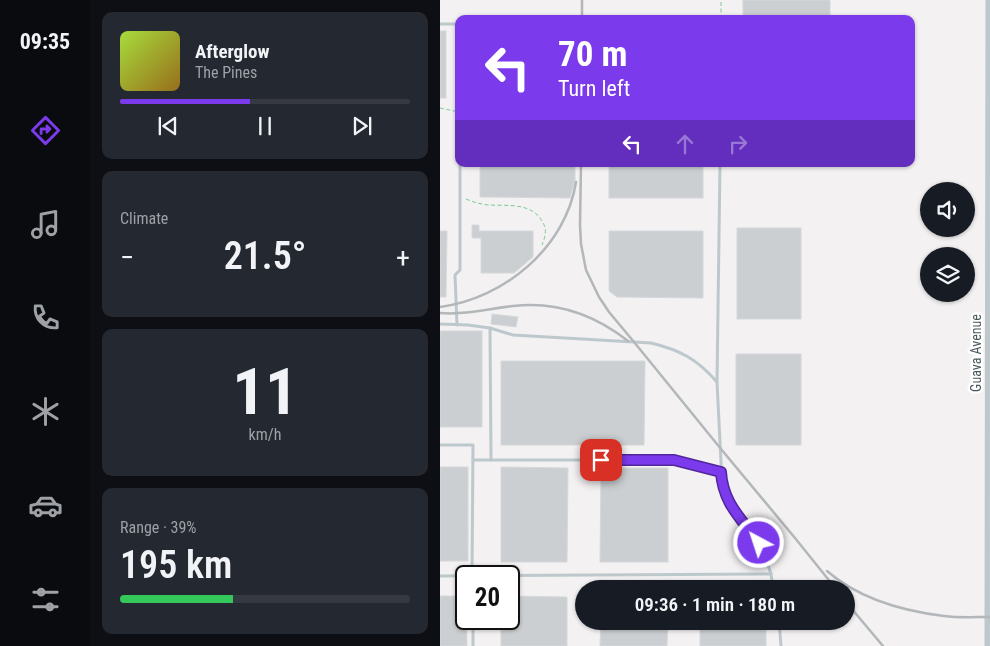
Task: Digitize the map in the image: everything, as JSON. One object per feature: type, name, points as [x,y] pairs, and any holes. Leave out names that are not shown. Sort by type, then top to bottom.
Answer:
[{"type":"street","name":"Guava Avenue","points":[[988,646],[989,0]]},
{"type":"lane","points":[[440,24],[455,24]]},
{"type":"lane","points":[[457,324],[455,275],[460,270],[460,167]]},
{"type":"lane","points":[[720,167],[717,382],[722,482],[727,499],[742,523],[759,543],[772,580]]},
{"type":"lane","points":[[440,324],[490,328],[513,335],[641,342],[668,347],[687,356],[706,370],[717,382]]},
{"type":"lane","points":[[490,328],[491,460]]},
{"type":"lane","points":[[440,444],[473,445],[472,565]]},
{"type":"lane","points":[[473,460],[674,460],[721,472]]},
{"type":"lane","points":[[520,576],[771,574]]},
{"type":"lane","points":[[440,576],[455,576]]},
{"type":"lane","points":[[473,630],[473,646]]},
{"type":"lane","points":[[780,630],[781,646]]},
{"type":"path","points":[[721,0],[721,15]]},
{"type":"path","points":[[440,108],[455,111]]},
{"type":"path","points":[[460,197],[477,203],[522,206],[533,211],[540,217],[545,226],[542,245]]},
{"type":"building","points":[[743,0],[830,0],[830,15],[743,15]]},
{"type":"building","points":[[440,31],[446,31],[446,98],[440,98]]},
{"type":"building","points":[[480,167],[575,167],[575,180],[570,198],[480,197]]},
{"type":"building","points":[[609,167],[703,167],[703,198],[609,198]]},
{"type":"building","points":[[472,225],[479,225],[479,231],[533,231],[533,257],[514,273],[481,273],[481,238],[472,238]]},
{"type":"building","points":[[737,228],[801,228],[801,319],[737,319]]},
{"type":"building","points":[[440,231],[447,231],[446,297],[440,297]]},
{"type":"building","points":[[609,231],[703,231],[703,298],[617,297],[609,291]]},
{"type":"building","points":[[492,314],[518,317],[516,327],[491,324]]},
{"type":"building","points":[[440,331],[482,331],[482,427],[440,427]]},
{"type":"building","points":[[736,354],[801,354],[801,445],[736,445]]},
{"type":"building","points":[[501,361],[645,361],[644,445],[501,445]]},
{"type":"building","points":[[440,467],[468,467],[468,561],[440,561]]},
{"type":"building","points":[[501,467],[568,468],[567,562],[501,562]]},
{"type":"building","points":[[601,468],[668,468],[668,562],[600,562]]},
{"type":"building","points":[[440,596],[455,596],[455,630],[467,630],[467,646],[440,646]]},
{"type":"building","points":[[520,596],[567,597],[567,646],[501,646],[501,630],[520,630]]},
{"type":"building","points":[[601,630],[668,630],[667,646],[600,646]]},
{"type":"building","points":[[700,630],[766,630],[766,646],[700,646]]},
{"type":"railway","points":[[582,0],[582,15]]},
{"type":"railway","points":[[581,167],[581,244],[586,270],[599,297],[609,312],[829,580]]},
{"type":"railway","points":[[440,307],[464,302],[487,293],[509,281],[528,266],[560,228],[570,206],[576,182]]},
{"type":"railway","points":[[440,313],[529,305],[560,308],[588,317],[628,341]]},
{"type":"railway","points":[[827,571],[853,589],[897,607],[944,616],[990,617]]},
{"type":"railway","points":[[855,613],[883,646]]},
{"type":"route","points":[[601,460],[674,460],[721,472],[727,499],[742,523],[759,543]]}]
